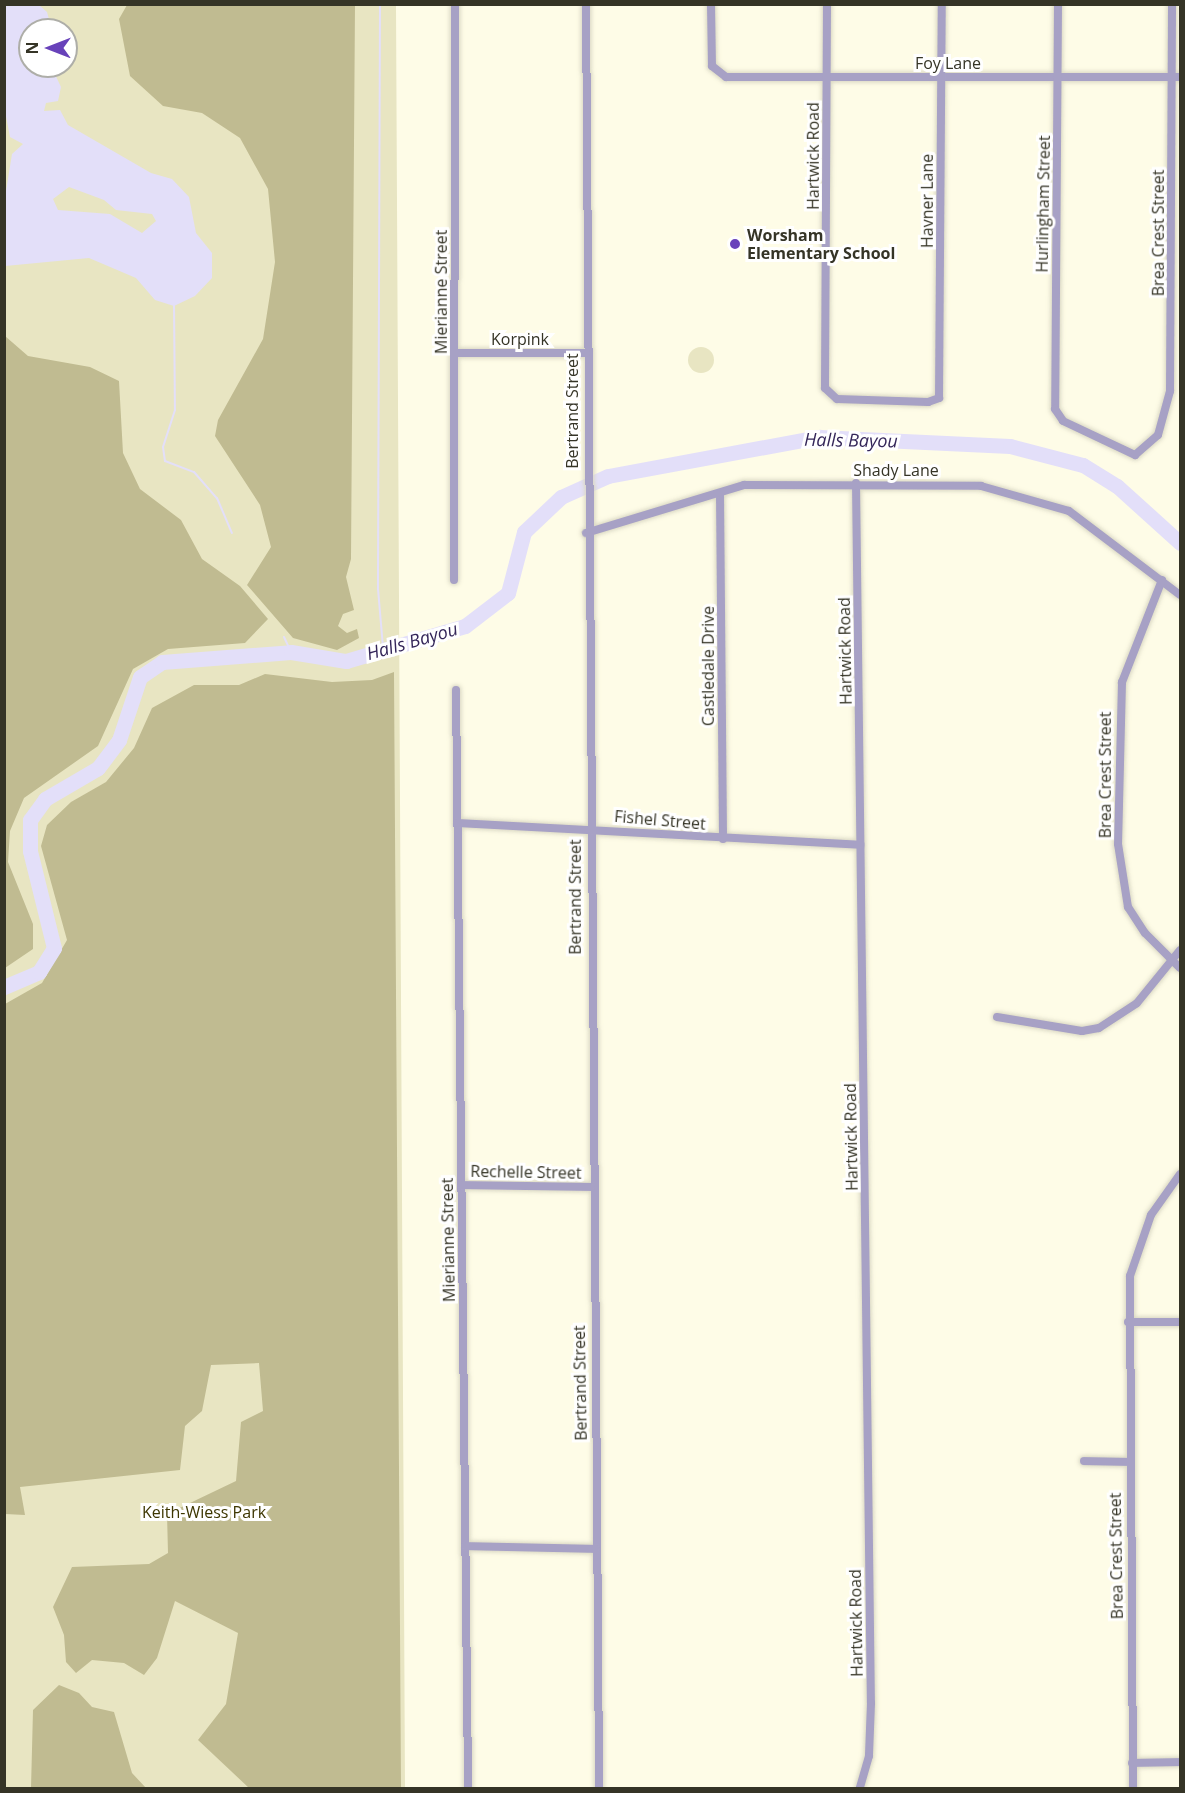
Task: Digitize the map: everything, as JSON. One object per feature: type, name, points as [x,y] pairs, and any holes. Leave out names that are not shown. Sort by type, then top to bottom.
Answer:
[{"type":"street","name":"Mierianne Street","points":[[454,580],[455,4]]},
{"type":"street","name":"Bertrand Street","points":[[586,4],[585,456],[599,1788]]},
{"type":"street","name":"Foy Lane","points":[[711,4],[711,61],[717,74],[827,77],[1176,77]]},
{"type":"street","name":"Hartwick Road","points":[[827,4],[825,380],[829,395],[837,399],[939,398]]},
{"type":"street","name":"Havner Lane","points":[[939,398],[942,4]]},
{"type":"street","name":"Hurlingham Street","points":[[1054,404],[1058,4]]},
{"type":"street","name":"Brea Crest Street","points":[[1054,404],[1063,421],[1122,452],[1142,454],[1158,435],[1170,391],[1176,77],[1172,4]]},
{"type":"street","name":"Korpink","points":[[455,353],[586,353]]},
{"type":"street","name":"Shady Lane","points":[[586,533],[720,493],[763,483],[981,486],[1041,499],[1094,527],[1180,595]]},
{"type":"street","name":"Hartwick Road","points":[[856,483],[871,1702],[869,1756],[860,1788]]},
{"type":"street","name":"Castledale Drive","points":[[720,493],[723,839]]},
{"type":"street","name":"Brea Crest Street","points":[[1162,580],[1135,642],[1120,694],[1118,844],[1128,907],[1180,968]]},
{"type":"street","name":"Mierianne Street","points":[[456,690],[468,1788]]},
{"type":"street","name":"Fishel Street","points":[[457,823],[588,828],[723,839],[861,845]]},
{"type":"street","points":[[997,1017],[1082,1031],[1099,1028],[1129,1010],[1180,950]]},
{"type":"street","name":"Brea Crest Street","points":[[1132,1788],[1128,1322],[1130,1276],[1141,1236],[1180,1174]]},
{"type":"street","name":"Rechelle Street","points":[[461,1185],[591,1187]]},
{"type":"street","points":[[1128,1322],[1180,1322]]},
{"type":"street","points":[[1084,1461],[1129,1462]]},
{"type":"street","points":[[465,1546],[596,1549]]},
{"type":"street","points":[[1132,1763],[1180,1762]]},
{"type":"green space","name":"Keith-Wiess Park","points":[[5,5],[396,5],[405,1788],[5,1788]]},
{"type":"green space","points":[[127,5],[355,5],[351,559],[346,577],[354,610],[343,614],[338,626],[347,633],[357,629],[359,638],[337,650],[293,638],[247,585],[271,547],[260,505],[215,436],[218,420],[263,339],[275,262],[268,189],[240,138],[202,113],[163,106],[130,76],[119,19]]},
{"type":"green space","points":[[5,336],[28,356],[90,367],[119,381],[123,453],[140,489],[181,520],[202,559],[240,586],[268,619],[245,643],[168,649],[133,669],[98,746],[24,798],[10,831],[8,862],[33,924],[33,949],[5,968]]},
{"type":"green space","points":[[701,347],[710,351],[714,360],[710,369],[701,373],[692,369],[688,360],[692,351]]},
{"type":"green space","points":[[394,672],[401,1788],[249,1788],[198,1740],[226,1704],[238,1633],[175,1601],[157,1658],[144,1675],[124,1663],[92,1660],[76,1673],[66,1662],[64,1635],[53,1607],[72,1567],[149,1564],[168,1553],[167,1514],[236,1481],[241,1422],[263,1411],[259,1363],[211,1365],[202,1411],[185,1426],[180,1470],[20,1487],[25,1515],[5,1514],[5,1004],[42,983],[67,940],[41,846],[47,825],[71,802],[106,782],[134,748],[152,708],[194,685],[239,685],[265,674],[332,682],[372,680]]},
{"type":"green space","points":[[59,1685],[79,1693],[92,1707],[114,1712],[132,1773],[146,1788],[31,1788],[33,1710]]},
{"type":"shaded area","points":[[5,4],[39,5],[47,12],[49,18],[18,18],[18,78],[57,78],[61,87],[58,101],[46,103],[44,111],[60,110],[68,125],[151,173],[172,179],[189,197],[196,233],[212,253],[212,278],[195,296],[174,306],[155,300],[136,278],[89,258],[5,266],[5,197],[12,154],[23,144],[10,137],[5,111]],"holes":[[[69,187],[104,200],[116,210],[152,214],[156,221],[142,233],[110,214],[58,210],[53,199]]]},
{"type":"waterway","points":[[380,4],[378,589],[383,647]]},
{"type":"waterway","points":[[174,303],[175,410],[163,447],[165,461],[194,472],[217,498],[232,533]]},
{"type":"waterway","name":"Halls Bayou","points":[[4,987],[39,972],[54,948],[30,851],[30,820],[45,799],[98,768],[119,740],[140,677],[162,662],[291,652],[346,661],[465,626],[508,593],[524,532],[561,497],[608,476],[819,437],[1010,446],[1083,465],[1117,486],[1180,543]]},
{"type":"waterway","points":[[284,637],[291,652]]},
{"type":"place","name":"Worsham Elementary School","points":[[735,244]]}]
